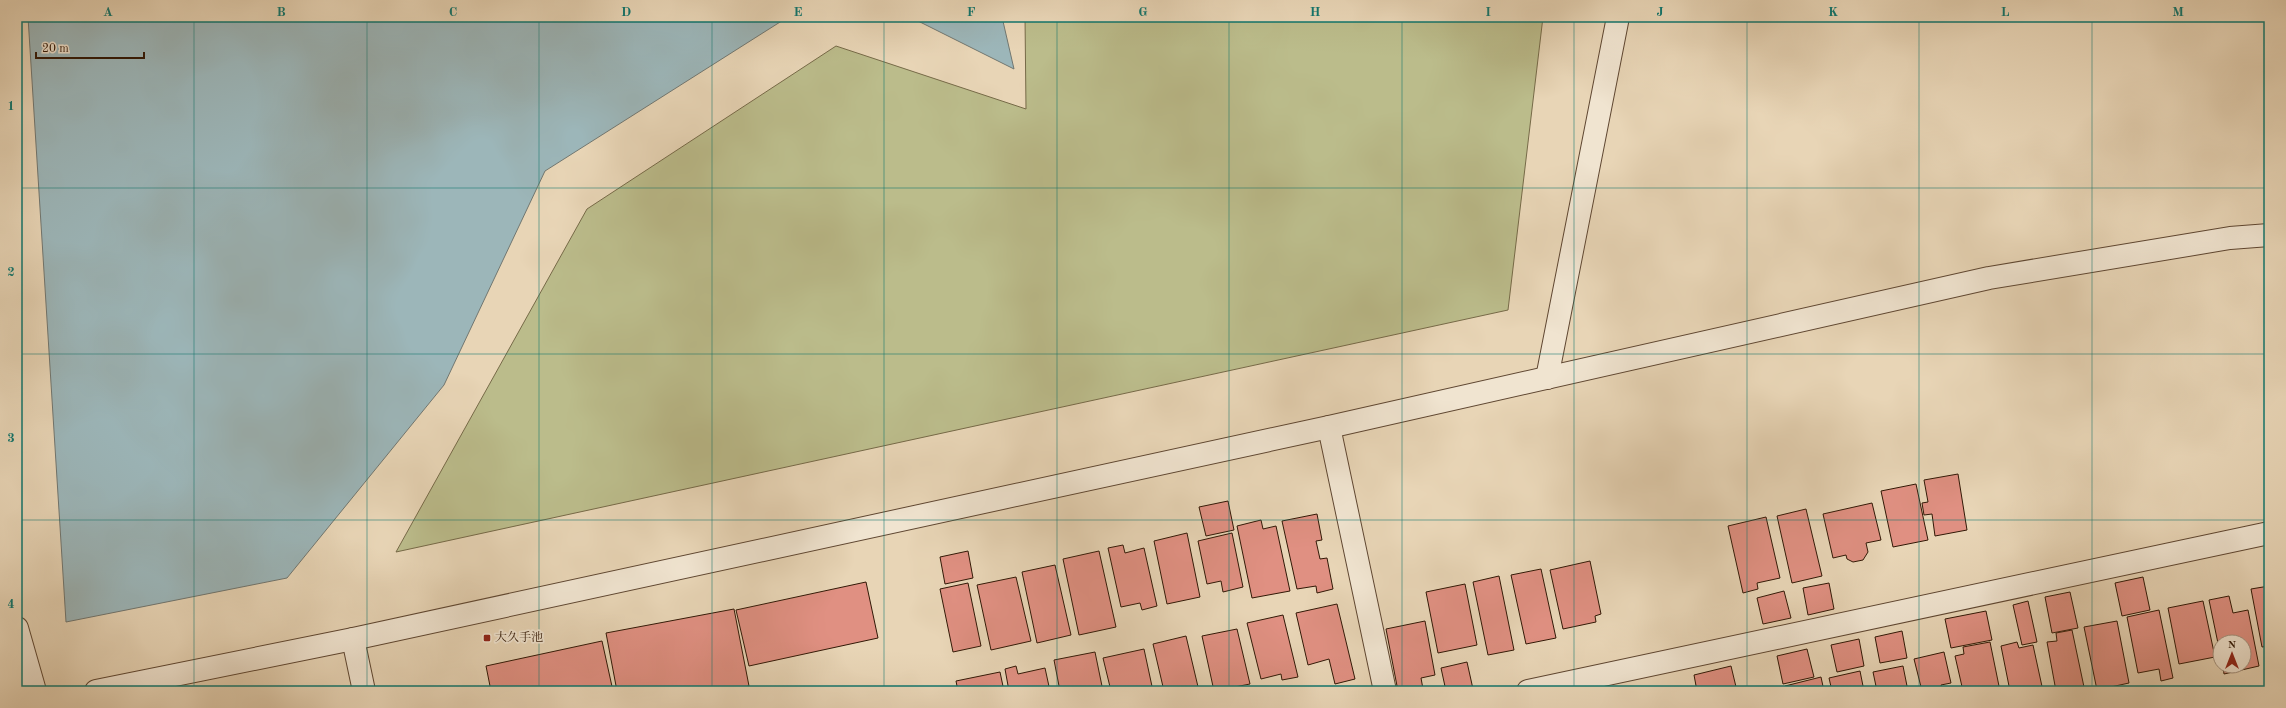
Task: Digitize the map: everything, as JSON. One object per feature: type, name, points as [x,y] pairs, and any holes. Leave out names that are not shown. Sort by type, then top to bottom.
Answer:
[{"type":"street","points":[[1547,378],[1618,17]]},
{"type":"street","points":[[96,691],[353,639],[1329,428],[1989,278],[2230,238],[2269,235]]},
{"type":"street","points":[[1329,428],[1385,691]]},
{"type":"street","points":[[1528,691],[2269,533]]},
{"type":"street","points":[[17,628],[35,691]]},
{"type":"street","points":[[353,639],[364,691]]},
{"type":"green space","points":[[1025,17],[1543,17],[1508,310],[396,552],[587,209],[836,46],[1026,109]]},
{"type":"water","points":[[28,17],[788,17],[545,171],[444,385],[287,578],[66,622]]},
{"type":"water","points":[[910,17],[1002,17],[1014,69]]},
{"type":"building","points":[[1958,474],[1967,530],[1935,536],[1932,514],[1924,515],[1922,503],[1928,502],[1924,480]]},
{"type":"building","points":[[1916,484],[1928,540],[1893,547],[1881,491]]},
{"type":"building","points":[[1228,501],[1234,530],[1206,536],[1199,507]]},
{"type":"building","points":[[1872,503],[1881,540],[1866,543],[1868,552],[1863,560],[1853,562],[1847,559],[1846,555],[1833,558],[1823,514]]},
{"type":"building","points":[[1806,509],[1822,576],[1792,583],[1777,516]]},
{"type":"building","points":[[1317,514],[1322,540],[1316,541],[1320,559],[1327,558],[1333,589],[1317,593],[1316,586],[1297,589],[1282,521]]},
{"type":"building","points":[[1766,517],[1780,578],[1757,583],[1758,589],[1743,593],[1728,526]]},
{"type":"building","points":[[1261,520],[1263,529],[1276,526],[1290,591],[1252,598],[1237,526]]},
{"type":"building","points":[[1187,533],[1200,597],[1167,604],[1154,541]]},
{"type":"building","points":[[1232,533],[1243,587],[1223,592],[1221,581],[1207,584],[1198,541]]},
{"type":"building","points":[[1123,545],[1125,553],[1144,548],[1157,606],[1142,610],[1140,603],[1121,607],[1108,548]]},
{"type":"building","points":[[968,551],[973,578],[945,584],[940,557]]},
{"type":"building","points":[[1099,551],[1116,627],[1079,635],[1063,559]]},
{"type":"building","points":[[1590,561],[1601,614],[1595,616],[1596,622],[1563,629],[1550,570]]},
{"type":"building","points":[[1055,565],[1071,635],[1037,643],[1022,572]]},
{"type":"building","points":[[1541,569],[1556,638],[1526,644],[1511,575]]},
{"type":"building","points":[[1499,576],[1514,650],[1488,655],[1473,582]]},
{"type":"building","points":[[1016,577],[1031,641],[991,650],[977,585]]},
{"type":"building","points":[[2143,577],[2150,610],[2122,616],[2115,583]]},
{"type":"building","points":[[866,582],[878,638],[749,666],[736,610]]},
{"type":"building","points":[[968,583],[981,646],[953,652],[940,589]]},
{"type":"building","points":[[1829,583],[1834,609],[1808,615],[1803,588]]},
{"type":"building","points":[[1465,584],[1477,645],[1438,653],[1426,592]]},
{"type":"building","points":[[2269,586],[2269,646],[2262,647],[2251,589]]},
{"type":"building","points":[[1784,591],[1791,618],[1763,624],[1757,598]]},
{"type":"building","points":[[2070,592],[2078,628],[2052,633],[2045,597]]},
{"type":"building","points":[[2229,596],[2233,613],[2248,610],[2259,666],[2252,668],[2252,634],[2216,634],[2209,600]]},
{"type":"building","points":[[2028,601],[2037,642],[2022,645],[2013,605]]},
{"type":"building","points":[[2203,601],[2212,643],[2212,658],[2179,664],[2168,608]]},
{"type":"building","points":[[1337,604],[1355,679],[1335,684],[1329,659],[1308,665],[1296,613]]},
{"type":"building","points":[[734,609],[749,686],[725,691],[617,691],[606,633]]},
{"type":"building","points":[[2159,610],[2173,678],[2161,681],[2159,669],[2138,673],[2127,617]]},
{"type":"building","points":[[1986,611],[1992,640],[1951,648],[1945,619]]},
{"type":"building","points":[[1283,615],[1298,677],[1282,680],[1281,674],[1261,679],[1247,623]]},
{"type":"building","points":[[1425,621],[1435,675],[1421,678],[1423,689],[1398,691],[1386,629]]},
{"type":"building","points":[[2117,621],[2129,683],[2097,690],[2084,627]]},
{"type":"building","points":[[1237,629],[1250,684],[1214,691],[1202,636]]},
{"type":"building","points":[[2072,630],[2084,687],[2056,691],[2047,642],[2057,641],[2056,633]]},
{"type":"building","points":[[1902,631],[1907,658],[1880,663],[1875,637]]},
{"type":"building","points":[[1186,636],[1199,691],[1164,691],[1153,644]]},
{"type":"building","points":[[1859,639],[1864,666],[1837,672],[1831,645]]},
{"type":"building","points":[[602,641],[613,691],[491,691],[486,666]]},
{"type":"building","points":[[1990,642],[2000,691],[1963,691],[1955,656],[1964,654],[1963,647]]},
{"type":"building","points":[[2017,642],[2019,648],[2033,645],[2043,691],[2010,691],[2001,646]]},
{"type":"building","points":[[1144,649],[1153,691],[1111,691],[1103,658]]},
{"type":"building","points":[[1807,649],[1814,677],[1783,684],[1777,656]]},
{"type":"building","points":[[1095,652],[1103,691],[1060,691],[1054,660]]},
{"type":"building","points":[[1944,652],[1951,683],[1941,685],[1942,691],[1922,691],[1914,659]]},
{"type":"building","points":[[1467,662],[1473,689],[1446,691],[1441,668]]},
{"type":"building","points":[[1016,666],[1018,674],[1045,668],[1050,691],[1009,691],[1005,669]]},
{"type":"building","points":[[1731,666],[1737,691],[1697,691],[1694,675]]},
{"type":"building","points":[[1903,666],[1908,691],[1877,691],[1873,672]]},
{"type":"building","points":[[1860,671],[1864,691],[1832,691],[1829,678]]},
{"type":"building","points":[[1000,672],[1004,691],[958,691],[956,681]]},
{"type":"building","points":[[1821,677],[1824,691],[1787,691],[1785,686]]},
{"type":"place","name":"大久手池","points":[[487,638]]}]
